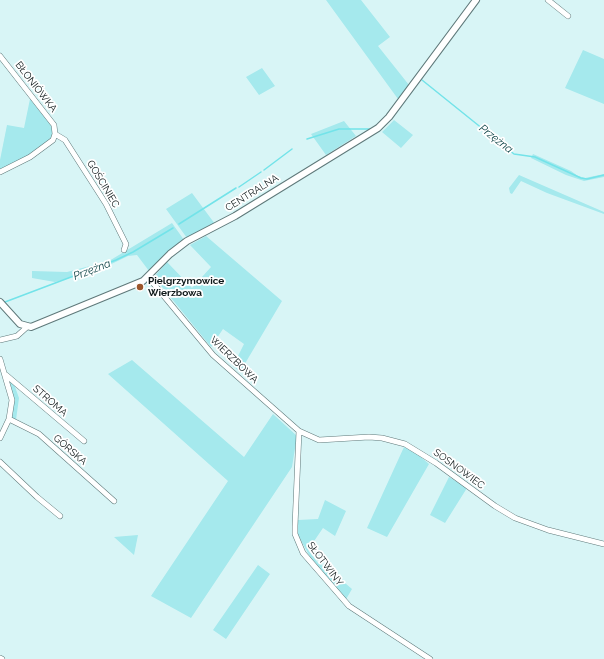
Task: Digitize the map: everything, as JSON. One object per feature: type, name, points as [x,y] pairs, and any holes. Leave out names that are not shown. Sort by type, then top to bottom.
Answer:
[{"type":"street","name":"CENTRALNA","points":[[27,327],[35,326],[138,283],[148,277],[170,254],[187,241],[236,216],[378,128],[389,117],[476,0]]},
{"type":"street","points":[[548,0],[568,16]]},
{"type":"street","name":"BŁONIÓWKA","points":[[0,56],[52,122],[55,134]]},
{"type":"street","points":[[0,172],[30,157],[53,140],[55,134]]},
{"type":"street","name":"GOŚCINIEC","points":[[55,134],[65,140],[106,204],[126,244],[124,250]]},
{"type":"street","name":"WIERZBOWA","points":[[148,277],[213,355],[299,432]]},
{"type":"street","points":[[0,302],[20,324],[27,327],[17,336],[0,340]]},
{"type":"street","points":[[0,360],[6,375],[12,400],[9,419],[0,438]]},
{"type":"street","name":"STROMA","points":[[6,375],[10,376],[38,404],[84,441]]},
{"type":"street","name":"GÓRSKA","points":[[9,419],[39,434],[114,501]]},
{"type":"street","name":"SOSNOWIEC","points":[[299,432],[315,439],[330,440],[376,438],[405,444],[436,463],[495,506],[515,518],[548,530],[604,544]]},
{"type":"street","name":"SŁOTWINY","points":[[299,432],[295,534],[303,553],[348,606],[430,659]]},
{"type":"street","points":[[0,462],[37,497],[60,516]]},
{"type":"shaded area","points":[[326,0],[361,0],[390,37],[378,46],[409,85],[398,99]]},
{"type":"shaded area","points":[[583,50],[604,59],[604,104],[565,88]]},
{"type":"shaded area","points":[[262,68],[275,86],[259,95],[246,77]]},
{"type":"shaded area","points":[[30,99],[53,128],[52,138],[32,154],[0,170],[0,160],[7,125],[24,128]]},
{"type":"shaded area","points":[[394,120],[413,135],[401,148],[382,132]]},
{"type":"shaded area","points":[[344,121],[356,136],[326,155],[311,134]]},
{"type":"shaded area","points":[[533,154],[571,171],[578,176],[585,178],[604,174],[604,177],[584,181],[566,175],[531,158]]},
{"type":"shaded area","points":[[519,175],[604,212],[604,214],[547,193],[521,181],[512,194],[510,193],[509,188]]},
{"type":"shaded area","points":[[192,193],[215,224],[187,238],[166,209]]},
{"type":"shaded area","points":[[172,223],[184,240],[149,271],[137,255],[128,256],[99,270],[55,282],[32,278],[32,271],[67,272],[109,261]]},
{"type":"shaded area","points":[[206,236],[282,301],[240,372],[233,366],[244,344],[223,329],[211,347],[154,277],[167,262],[192,288],[211,267],[190,245]]},
{"type":"shaded area","points":[[132,360],[244,457],[273,414],[297,436],[292,467],[191,618],[151,596],[228,481],[108,374]]},
{"type":"shaded area","points":[[9,378],[13,381],[19,398],[16,420],[11,418],[14,401]]},
{"type":"shaded area","points":[[404,447],[415,452],[429,464],[387,537],[367,528]]},
{"type":"shaded area","points":[[449,477],[467,488],[445,523],[430,515]]},
{"type":"shaded area","points":[[325,500],[346,511],[335,536],[323,528],[308,550],[318,563],[332,572],[352,589],[345,601],[315,566],[298,535],[298,520],[318,519]]},
{"type":"shaded area","points":[[138,535],[134,555],[114,537]]},
{"type":"shaded area","points":[[258,565],[270,574],[226,639],[213,630]]},
{"type":"waterway","name":"Przężna","points":[[422,80],[514,154],[535,157],[581,178],[587,179],[604,175]]},
{"type":"waterway","name":"Przężna","points":[[307,139],[339,129],[371,129]]},
{"type":"waterway","name":"Przężna","points":[[264,170],[292,149]]},
{"type":"waterway","name":"Przężna","points":[[239,187],[261,172]]},
{"type":"waterway","name":"Przężna","points":[[179,224],[236,188]]},
{"type":"waterway","name":"Przężna","points":[[5,302],[116,260],[133,252],[173,228]]},
{"type":"place","name":"Pielgrzymowice Wierzbowa","points":[[140,287]]}]
